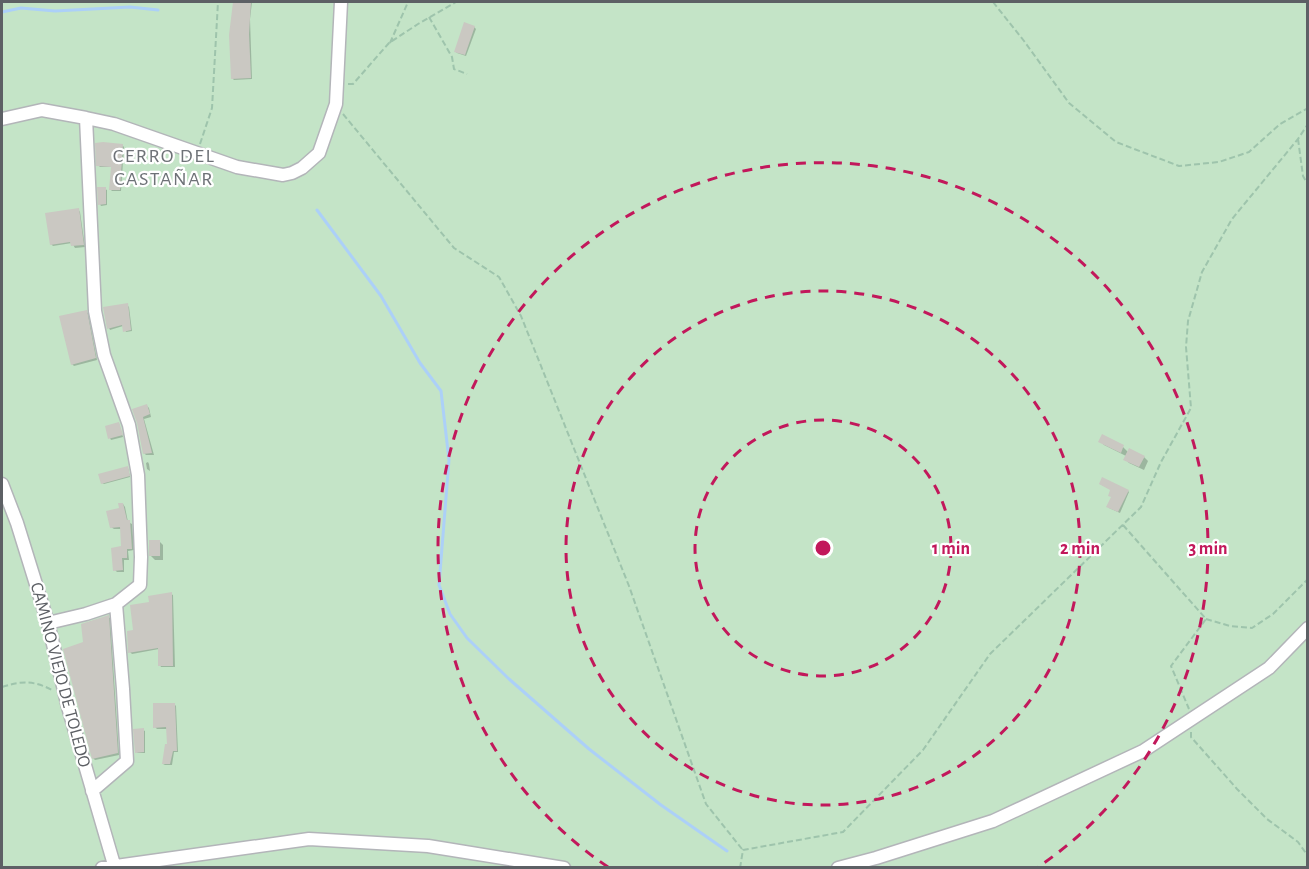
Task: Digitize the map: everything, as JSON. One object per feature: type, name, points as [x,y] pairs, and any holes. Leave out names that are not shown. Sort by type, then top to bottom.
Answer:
[{"type":"lane","points":[[2,119],[42,110],[86,118],[114,124],[237,167],[283,175],[292,173],[320,153],[336,104],[341,2]]},
{"type":"lane","points":[[48,623],[116,604],[140,585],[138,475],[129,425],[104,355],[95,311],[86,118]]},
{"type":"lane","name":"CAMINO VIEJO DE TOLEDO","points":[[2,484],[17,523],[48,623],[110,867]]},
{"type":"lane","points":[[92,791],[127,761],[116,604]]},
{"type":"lane","points":[[838,867],[876,858],[993,821],[1143,751],[1269,668],[1308,628]]},
{"type":"lane","points":[[110,867],[309,838],[428,846],[564,867]]},
{"type":"path","points":[[197,153],[212,108],[218,2]]},
{"type":"path","points":[[389,43],[408,2]]},
{"type":"path","points":[[337,82],[345,85],[353,84],[389,43],[456,2]]},
{"type":"path","points":[[993,2],[1070,103],[1116,142],[1179,166],[1219,162],[1249,152],[1280,124],[1308,108]]},
{"type":"path","points":[[429,17],[452,57],[454,69],[467,74]]},
{"type":"path","points":[[336,104],[454,248],[499,277],[521,316],[629,586],[706,804],[742,850],[740,867]]},
{"type":"path","points":[[742,850],[843,831],[923,750],[990,654],[1141,507],[1161,462],[1191,408],[1186,347],[1188,321],[1202,272],[1233,219],[1308,124]]},
{"type":"path","points":[[1298,139],[1303,176],[1308,185]]},
{"type":"path","points":[[1123,525],[1206,619],[1230,626],[1252,628],[1273,614],[1308,579]]},
{"type":"path","points":[[1206,619],[1171,666],[1192,718],[1191,737],[1237,789],[1267,819],[1298,842],[1308,856]]},
{"type":"path","points":[[2,687],[30,682],[52,690]]},
{"type":"green space","points":[[2,2],[1307,2],[1307,867],[2,867]]},
{"type":"building","points":[[233,2],[251,2],[249,34],[251,78],[231,79],[229,35]]},
{"type":"building","points":[[464,22],[475,26],[465,55],[454,52]]},
{"type":"building","points":[[95,143],[123,144],[120,190],[109,190],[111,167],[96,166]]},
{"type":"building","points":[[97,187],[106,187],[106,204],[98,205]]},
{"type":"building","points":[[79,208],[84,245],[71,246],[70,242],[50,245],[45,213]]},
{"type":"building","points":[[128,303],[131,330],[123,332],[122,325],[107,329],[103,307]]},
{"type":"building","points":[[87,310],[96,358],[71,365],[59,316]]},
{"type":"building","points":[[147,404],[150,414],[143,417],[152,453],[143,454],[132,409]]},
{"type":"building","points":[[119,422],[123,435],[108,439],[105,426]]},
{"type":"building","points":[[1102,434],[1124,445],[1121,453],[1098,442]]},
{"type":"building","points":[[1129,448],[1145,456],[1139,467],[1123,460]]},
{"type":"building","points":[[128,466],[130,476],[101,484],[98,474]]},
{"type":"building","points":[[1102,477],[1129,490],[1118,512],[1106,507],[1111,497],[1108,496],[1110,490],[1099,484]]},
{"type":"building","points":[[118,503],[123,503],[127,520],[130,520],[132,549],[127,549],[127,558],[122,558],[123,570],[113,571],[111,548],[121,546],[120,527],[110,528],[106,511],[119,508]]},
{"type":"building","points":[[149,540],[160,540],[160,556],[149,556]]},
{"type":"building","points":[[172,592],[173,666],[158,666],[158,648],[128,653],[127,631],[133,630],[130,605],[149,602],[148,596]]},
{"type":"building","points":[[109,615],[118,753],[92,759],[63,649],[83,642],[81,624]]},
{"type":"building","points":[[153,703],[175,703],[177,751],[173,751],[170,764],[162,764],[165,744],[167,744],[166,727],[153,728]]},
{"type":"building","points":[[144,728],[144,752],[135,753],[133,729]]},
{"type":"waterway","points":[[2,12],[21,8],[55,11],[130,7],[158,10]]},
{"type":"waterway","points":[[317,210],[381,296],[420,363],[441,391],[449,460],[439,585],[450,614],[467,638],[509,679],[589,749],[661,805],[727,851]]},
{"type":"district","name":"CERRO DEL CASTAÑAR","points":[[164,168]]}]
